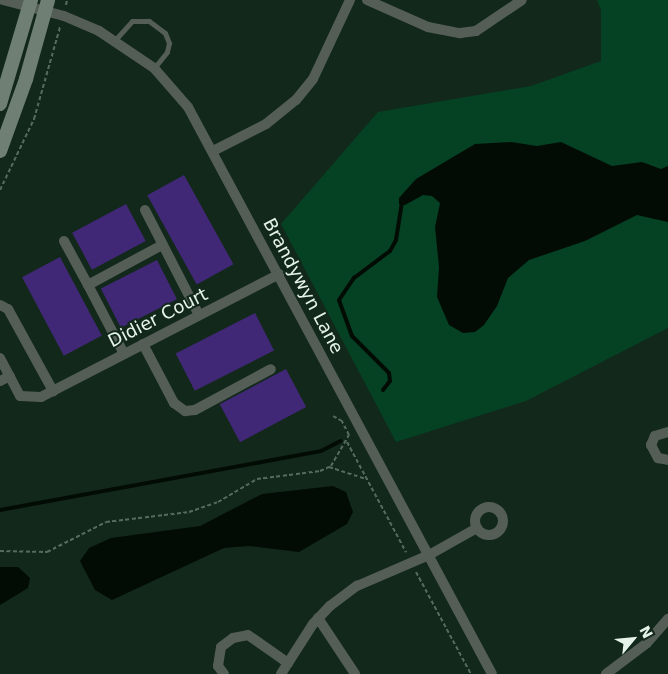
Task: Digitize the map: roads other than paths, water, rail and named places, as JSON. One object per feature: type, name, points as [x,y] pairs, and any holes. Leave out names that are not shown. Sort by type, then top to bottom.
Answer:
[{"type":"main road","points":[[0,104],[30,4]]},
{"type":"main road","points":[[0,151],[47,5]]},
{"type":"street","name":"Brandywyn Lane","points":[[3,0],[47,5],[64,16],[115,40],[154,68],[188,107],[492,674]]},
{"type":"street","points":[[213,151],[266,124],[296,100],[313,79],[350,0]]},
{"type":"street","points":[[368,0],[428,28],[460,33],[476,32],[522,0]]},
{"type":"street","points":[[144,210],[199,315]]},
{"type":"street","points":[[64,241],[124,354]]},
{"type":"street","points":[[88,285],[162,244]]},
{"type":"street","name":"Didier Court","points":[[0,358],[20,396],[31,399],[53,391],[279,274]]},
{"type":"street","points":[[0,305],[8,309],[53,391]]},
{"type":"street","points":[[143,344],[174,403],[185,410],[195,410],[271,369]]},
{"type":"street","points":[[0,381],[10,376]]},
{"type":"street","points":[[668,432],[655,436],[651,445],[658,458],[668,460]]},
{"type":"street","points":[[280,674],[318,618],[357,586],[429,555],[477,528]]},
{"type":"street","points":[[318,618],[355,674]]},
{"type":"street","points":[[606,674],[647,643],[668,619]]},
{"type":"street","points":[[224,674],[218,666],[220,647],[233,638],[248,635],[288,663]]},
{"type":"lane","points":[[115,40],[132,21],[149,21],[165,33],[169,43],[167,52],[154,68]]},
{"type":"waterway","points":[[383,390],[390,381],[389,373],[352,336],[339,300],[354,278],[390,251],[396,240],[402,203]]},
{"type":"waterway","points":[[0,510],[321,451],[341,441]]}]
